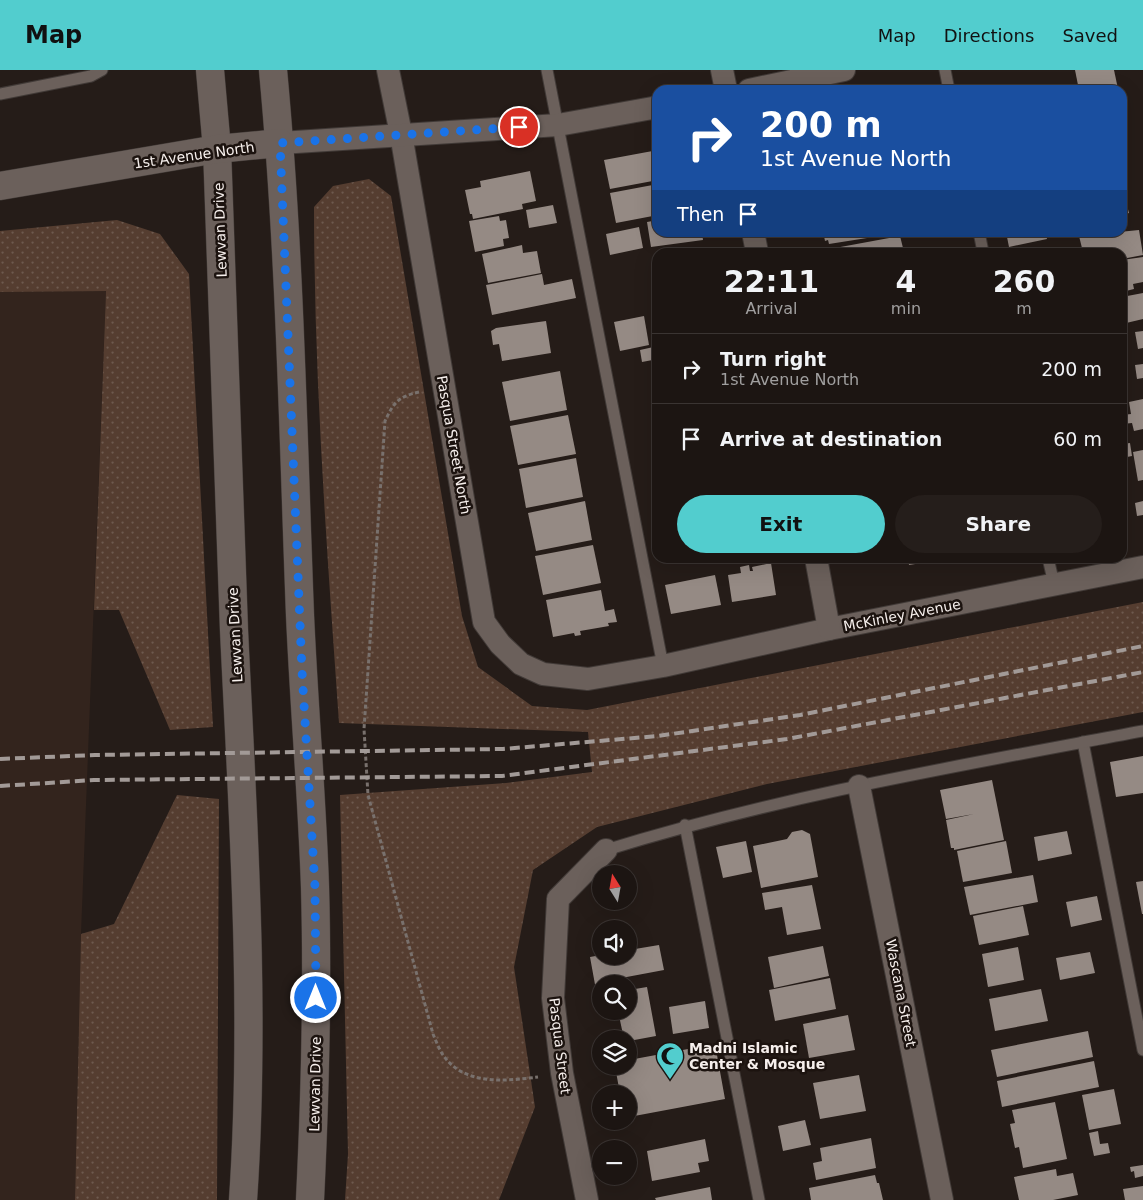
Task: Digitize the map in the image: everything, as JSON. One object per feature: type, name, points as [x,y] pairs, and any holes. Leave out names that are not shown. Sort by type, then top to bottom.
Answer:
[{"type":"main road","name":"Lewvan Drive","points":[[210,70],[217,149],[234,628],[247,874],[248,1120],[242,1200]]},
{"type":"main road","name":"Lewvan Drive","points":[[273,70],[280,143],[302,671],[315,887],[316,1073],[310,1200]]},
{"type":"main road","name":"1st Avenue North","points":[[0,186],[217,149],[280,143]]},
{"type":"street","name":"Pasqua Street North","points":[[388,70],[401,134],[484,622],[500,644],[521,664],[543,674],[588,679],[662,666]]},
{"type":"street","points":[[722,70],[725,85]]},
{"type":"street","points":[[773,85],[844,70]]},
{"type":"street","name":"1st Avenue North","points":[[280,143],[558,125],[652,108]]},
{"type":"street","points":[[817,563],[829,629]]},
{"type":"street","name":"McKinley Avenue","points":[[662,666],[829,629],[1143,567]]},
{"type":"street","name":"Wascana Street","points":[[859,786],[942,1200]]},
{"type":"street","name":"Pasqua Street","points":[[587,1200],[562,1073],[553,998],[558,899],[606,850]]},
{"type":"lane","points":[[0,94],[91,76],[102,70]]},
{"type":"lane","points":[[547,70],[662,666]]},
{"type":"lane","points":[[945,70],[948,85]]},
{"type":"lane","points":[[1049,563],[1054,584]]},
{"type":"lane","points":[[606,850],[685,825],[859,786],[1143,731]]},
{"type":"lane","points":[[1083,742],[1143,1050]]},
{"type":"lane","points":[[685,825],[760,1200]]},
{"type":"path","points":[[444,387],[403,396],[392,407],[385,421],[364,729],[368,795],[433,1034],[444,1056],[458,1069],[477,1078],[504,1082],[562,1073]]},
{"type":"shaded area","points":[[369,179],[391,196],[462,616],[478,667],[532,706],[587,710],[1143,602],[1143,712],[767,784],[597,827],[533,870],[514,967],[535,1107],[499,1200],[345,1200],[348,1154],[340,795],[506,783],[592,772],[588,732],[339,723],[319,400],[314,207],[333,186]]},
{"type":"shaded area","points":[[117,220],[160,234],[189,274],[213,727],[170,730],[119,610],[94,610],[106,291],[0,292],[0,231]]},
{"type":"shaded area","points":[[0,291],[106,291],[81,934],[75,1200],[0,1200]]},
{"type":"shaded area","points":[[177,795],[219,799],[217,1200],[75,1200],[81,934],[114,924]]},
{"type":"building","points":[[1075,70],[1114,70],[1117,85],[1078,85]]},
{"type":"building","points":[[652,151],[652,181],[610,189],[604,160]]},
{"type":"building","points":[[530,171],[536,201],[522,204],[523,209],[473,219],[472,214],[470,214],[465,190],[481,187],[480,181]]},
{"type":"building","points":[[652,185],[652,216],[616,223],[610,193]]},
{"type":"building","points":[[553,205],[557,223],[529,228],[526,210]]},
{"type":"building","points":[[499,216],[500,221],[506,220],[509,238],[503,239],[504,246],[475,252],[469,221]]},
{"type":"building","points":[[652,221],[652,237],[703,237],[703,240],[651,247],[647,222]]},
{"type":"building","points":[[639,227],[643,248],[610,255],[606,234]]},
{"type":"building","points":[[1139,230],[1143,255],[1127,258],[1127,248],[1082,248],[1079,237],[1127,237],[1127,231]]},
{"type":"building","points":[[824,237],[867,238],[829,244],[828,240],[825,241]]},
{"type":"building","points":[[900,237],[903,248],[835,248]]},
{"type":"building","points":[[1007,237],[1046,237],[1047,239],[1009,247]]},
{"type":"building","points":[[522,245],[523,253],[537,251],[541,273],[488,283],[482,254]]},
{"type":"building","points":[[1143,257],[1143,282],[1133,284],[1134,289],[1127,291],[1127,259]]},
{"type":"building","points":[[542,274],[544,285],[572,279],[576,298],[492,315],[486,285]]},
{"type":"building","points":[[1143,293],[1143,319],[1127,323],[1127,296]]},
{"type":"building","points":[[644,316],[649,345],[620,351],[614,322]]},
{"type":"building","points":[[546,321],[551,353],[502,361],[499,344],[493,345],[491,331],[496,328]]},
{"type":"building","points":[[1143,331],[1143,348],[1138,349],[1135,332]]},
{"type":"building","points":[[652,347],[652,360],[642,362],[640,350]]},
{"type":"building","points":[[1143,364],[1143,378],[1137,379],[1135,365]]},
{"type":"building","points":[[560,371],[567,410],[510,421],[502,382]]},
{"type":"building","points":[[1143,399],[1143,429],[1134,431],[1132,423],[1127,424],[1127,414],[1131,414],[1129,402]]},
{"type":"building","points":[[568,415],[576,454],[518,465],[510,426]]},
{"type":"building","points":[[1127,443],[1130,443],[1132,456],[1127,457]]},
{"type":"building","points":[[1143,450],[1143,480],[1138,481],[1133,452]]},
{"type":"building","points":[[576,458],[583,497],[526,508],[519,469]]},
{"type":"building","points":[[585,501],[592,540],[536,551],[528,513]]},
{"type":"building","points":[[1143,501],[1143,515],[1137,516],[1135,503]]},
{"type":"building","points":[[593,545],[601,583],[543,595],[535,556]]},
{"type":"building","points":[[771,563],[776,595],[732,602],[728,575],[741,573],[740,567],[749,565],[750,571],[753,571],[752,567]]},
{"type":"building","points":[[715,575],[721,605],[671,614],[665,585]]},
{"type":"building","points":[[601,590],[605,611],[614,609],[617,622],[608,623],[609,626],[580,631],[581,635],[575,636],[574,633],[553,637],[546,600]]},
{"type":"building","points":[[1143,756],[1143,793],[1116,797],[1110,762]]},
{"type":"building","points":[[992,780],[1004,840],[954,850],[954,848],[951,848],[946,820],[974,814],[946,819],[940,790]]},
{"type":"building","points":[[802,830],[810,834],[818,877],[761,888],[753,846],[787,839],[792,832]]},
{"type":"building","points":[[1067,831],[1072,854],[1038,861],[1034,837]]},
{"type":"building","points":[[746,841],[752,872],[723,878],[716,847]]},
{"type":"building","points":[[1006,841],[1012,873],[963,882],[957,851]]},
{"type":"building","points":[[1033,875],[1038,902],[970,915],[964,887]]},
{"type":"building","points":[[1143,881],[1143,914],[1142,914],[1136,882]]},
{"type":"building","points":[[812,885],[821,929],[787,935],[782,907],[765,910],[762,893]]},
{"type":"building","points":[[1097,896],[1102,920],[1071,927],[1066,902]]},
{"type":"building","points":[[1023,906],[1029,935],[979,945],[973,916]]},
{"type":"building","points":[[659,945],[664,970],[637,975],[593,975],[590,957],[592,957],[592,965],[637,965],[637,949]]},
{"type":"building","points":[[823,946],[829,976],[774,988],[768,957]]},
{"type":"building","points":[[1018,947],[1024,980],[988,987],[982,954]]},
{"type":"building","points":[[1090,952],[1095,973],[1060,980],[1056,958]]},
{"type":"building","points":[[830,978],[836,1009],[775,1021],[769,990]]},
{"type":"building","points":[[647,987],[656,1036],[637,1040],[637,1030],[622,1030],[620,1020],[637,1020],[637,989]]},
{"type":"building","points":[[1041,989],[1048,1021],[995,1031],[989,999]]},
{"type":"building","points":[[705,1001],[709,1028],[673,1034],[669,1007]]},
{"type":"building","points":[[848,1015],[855,1050],[809,1058],[803,1024]]},
{"type":"building","points":[[1088,1031],[1093,1057],[997,1077],[991,1050]]},
{"type":"building","name":"Madni Islamic Center & Mosque","points":[[715,1044],[725,1099],[637,1116],[637,1085],[618,1085],[617,1075],[637,1075],[637,1059]]},
{"type":"building","points":[[1094,1061],[1099,1087],[1002,1107],[997,1081]]},
{"type":"building","points":[[859,1075],[866,1111],[820,1119],[813,1083]]},
{"type":"building","points":[[1114,1089],[1121,1124],[1089,1130],[1082,1095]]},
{"type":"building","points":[[1055,1102],[1067,1159],[1023,1168],[1019,1147],[1015,1148],[1010,1124],[1015,1123],[1012,1110]]},
{"type":"building","points":[[805,1120],[811,1145],[783,1151],[778,1126]]},
{"type":"building","points":[[1098,1131],[1100,1144],[1108,1143],[1110,1153],[1094,1156],[1089,1133]]},
{"type":"building","points":[[871,1138],[876,1168],[816,1180],[813,1163],[822,1161],[820,1148]]},
{"type":"building","points":[[705,1139],[709,1161],[698,1163],[700,1172],[652,1181],[647,1151]]},
{"type":"building","points":[[1143,1165],[1143,1176],[1135,1178],[1134,1171],[1131,1172],[1130,1167]]},
{"type":"building","points":[[1056,1169],[1057,1176],[1073,1173],[1078,1195],[1053,1200],[1019,1200],[1014,1177]]},
{"type":"building","points":[[875,1175],[883,1200],[811,1200],[809,1188]]},
{"type":"building","points":[[1143,1186],[1143,1200],[1125,1200],[1123,1189]]},
{"type":"building","points":[[710,1187],[712,1200],[656,1200],[655,1198]]},
{"type":"railway","points":[[0,759],[95,755],[503,749],[658,736],[800,715],[1143,646]]},
{"type":"railway","points":[[0,786],[94,780],[502,776],[787,739],[1143,672]]},
{"type":"place","name":"Madni Islamic Center & Mosque","points":[[670,1080]]},
{"type":"route","points":[[316,998],[315,887],[302,671],[280,143],[519,127]]}]
